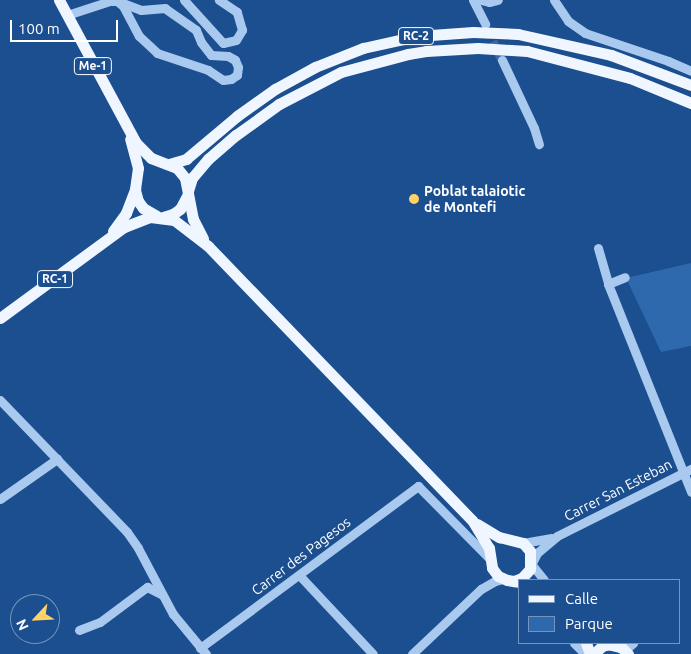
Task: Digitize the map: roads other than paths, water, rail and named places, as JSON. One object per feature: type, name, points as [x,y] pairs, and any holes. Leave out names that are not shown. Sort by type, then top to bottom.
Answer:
[{"type":"main road","name":"Me-1","points":[[59,0],[128,132],[145,153],[182,172],[188,184],[193,218],[208,246]]},
{"type":"main road","name":"RC-2","points":[[166,164],[186,159],[236,116],[275,89],[315,67],[363,48],[417,36],[473,32],[518,34],[612,56],[691,85]]},
{"type":"main road","name":"RC-2","points":[[188,192],[192,178],[208,159],[236,135],[278,104],[341,72],[426,50],[478,48],[527,51],[630,78],[691,103]]},
{"type":"main road","name":"Me-1","points":[[128,132],[138,168],[136,185],[140,205],[146,211],[183,226],[208,246],[472,520],[486,542],[491,562],[514,582]]},
{"type":"main road","points":[[136,185],[147,168],[166,164]]},
{"type":"main road","name":"RC-1","points":[[107,238],[120,222],[136,185]]},
{"type":"main road","points":[[159,216],[174,214],[180,209],[188,192]]},
{"type":"main road","name":"RC-1","points":[[0,318],[63,273],[107,238],[134,221],[159,216]]},
{"type":"main road","name":"Me-1","points":[[472,520],[494,534],[517,541]]},
{"type":"main road","points":[[491,562],[493,550],[499,544],[517,541],[530,551],[536,579]]},
{"type":"main road","points":[[520,579],[525,576],[532,564]]},
{"type":"main road","points":[[592,654],[606,644]]},
{"type":"main road","points":[[612,644],[629,649]]},
{"type":"street","points":[[67,15],[113,0],[145,10],[164,8],[196,30],[212,55],[228,56],[235,60],[238,68],[237,75],[223,80],[208,70],[157,53],[139,36],[123,6],[113,0]]},
{"type":"street","points":[[184,0],[223,43],[236,40],[242,30],[237,12],[219,0]]},
{"type":"street","points":[[473,0],[485,24]]},
{"type":"street","points":[[480,0],[488,2],[498,0]]},
{"type":"street","points":[[554,0],[568,22],[585,33],[691,70]]},
{"type":"street","points":[[502,60],[534,128],[539,144]]},
{"type":"street","points":[[598,248],[608,284],[687,471],[691,492]]},
{"type":"street","points":[[608,284],[625,277]]},
{"type":"street","points":[[0,400],[127,532],[138,548],[173,614],[203,651]]},
{"type":"street","points":[[0,499],[57,459]]},
{"type":"street","name":"Carrer San Esteban","points":[[532,564],[537,553],[557,536],[687,471]]},
{"type":"street","name":"Carrer des Pagesos","points":[[203,651],[299,575],[418,486],[491,562]]},
{"type":"street","name":"Carrer San Esteban","points":[[517,541],[557,536]]},
{"type":"street","points":[[481,589],[491,562]]},
{"type":"street","points":[[532,564],[543,579]]},
{"type":"street","points":[[299,575],[372,654]]},
{"type":"street","points":[[412,654],[481,589],[495,581],[514,582]]},
{"type":"street","points":[[80,630],[100,622],[147,587],[161,594]]},
{"type":"street","points":[[575,644],[585,654]]},
{"type":"tunnel","points":[[487,29],[502,60]]},
{"type":"place","name":"Poblat talaiotic de Montefi","points":[[414,199]]}]
